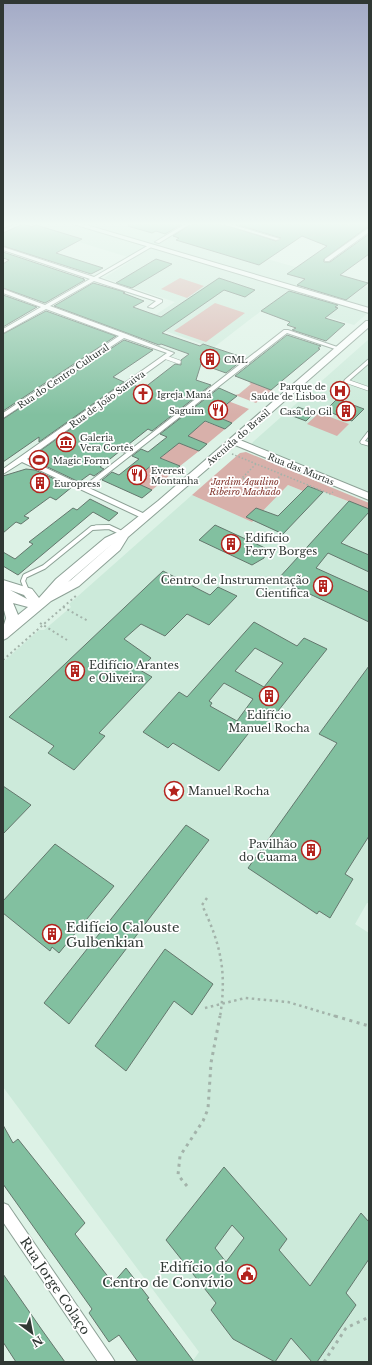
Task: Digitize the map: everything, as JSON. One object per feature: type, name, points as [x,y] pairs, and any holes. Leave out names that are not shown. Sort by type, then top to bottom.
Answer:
[{"type":"main road","points":[[291,288],[369,311]]},
{"type":"main road","points":[[303,288],[369,307]]},
{"type":"main road","points":[[355,308],[369,322]]},
{"type":"main road","name":"Avenida do Brasil","points":[[4,634],[43,601],[74,583],[116,547],[124,534],[340,349],[369,322]]},
{"type":"main road","name":"Rua das Murtas","points":[[233,441],[369,497]]},
{"type":"main road","points":[[3,584],[28,592],[43,601]]},
{"type":"main road","points":[[3,592],[21,602],[43,601]]},
{"type":"main road","points":[[3,597],[13,616],[12,625],[4,634]]},
{"type":"street","points":[[3,331],[78,288]]},
{"type":"street","points":[[119,288],[160,301],[151,307]]},
{"type":"street","points":[[3,291],[124,335]]},
{"type":"street","points":[[84,489],[286,331],[340,349]]},
{"type":"street","name":"Rua de João Saraiva","points":[[3,472],[171,353],[124,335]]},
{"type":"street","name":"Rua do Centro Cultural","points":[[3,416],[124,335]]},
{"type":"street","points":[[22,459],[144,517]]},
{"type":"street","name":"Rua Jorge Colaço","points":[[3,1210],[108,1362]]},
{"type":"lane","points":[[165,357],[179,362]]},
{"type":"lane","points":[[369,361],[346,381],[369,389]]},
{"type":"lane","points":[[369,433],[362,442],[369,444]]},
{"type":"lane","points":[[28,592],[23,583],[25,576],[44,568],[92,528],[101,525],[111,527],[124,534]]},
{"type":"path","points":[[232,454],[330,494],[332,492],[338,494]]},
{"type":"path","points":[[257,464],[242,478],[267,489],[282,474]]},
{"type":"path","points":[[3,660],[83,590]]},
{"type":"path","points":[[63,607],[88,621]]},
{"type":"path","points":[[40,622],[67,640]]},
{"type":"path","points":[[187,1186],[178,1174],[180,1157],[208,1110],[211,1065],[224,1002],[225,975],[222,950],[214,926],[202,905],[207,898]]},
{"type":"path","points":[[205,1008],[224,1002],[245,998],[288,1002],[369,1026]]},
{"type":"path","points":[[324,1362],[346,1328],[369,1317]]},
{"type":"shaded area","points":[[133,288],[369,288],[369,312],[354,325],[274,301],[213,348],[143,323],[175,302]]},
{"type":"shaded area","name":"Parque de Saúde de Lisboa","points":[[369,339],[369,494],[250,446],[253,442]]},
{"type":"shaded area","points":[[288,485],[303,491],[308,486],[369,509],[369,903],[367,903],[355,924],[369,933],[369,1362],[192,1362],[199,1352],[3,1087],[3,662],[39,630],[44,630],[71,607],[69,604],[192,495],[252,522]]},
{"type":"green space","points":[[163,288],[202,288],[187,298],[161,289]]},
{"type":"green space","points":[[215,303],[245,313],[206,342],[174,331]]},
{"type":"green space","points":[[251,382],[272,390],[256,403],[235,395],[239,394],[251,384],[249,383]]},
{"type":"green space","points":[[228,401],[249,409],[232,423],[211,414],[215,414],[228,403]]},
{"type":"green space","points":[[319,413],[349,424],[337,436],[307,424]]},
{"type":"green space","points":[[203,421],[225,429],[207,444],[185,435],[190,434],[203,423],[201,422]]},
{"type":"green space","points":[[177,442],[199,451],[180,466],[158,457],[163,456],[177,444]]},
{"type":"green space","name":"Jardim Aquilino Ribeiro Machado","points":[[246,452],[369,503],[369,509],[308,486],[303,491],[288,485],[252,522],[192,495],[240,453]]},
{"type":"green space","points":[[149,464],[171,474],[152,490],[129,480],[134,480],[149,467]]},
{"type":"building","points":[[3,288],[72,288],[45,303]]},
{"type":"building","points":[[85,288],[110,288],[125,292],[123,293],[144,301],[133,307],[161,317],[205,288],[248,288],[255,290],[245,297],[224,290],[162,333],[200,346],[203,344],[245,358],[226,373],[201,364],[196,380],[211,385],[152,431],[148,429],[129,444],[133,446],[124,453],[120,451],[100,467],[104,469],[94,476],[90,474],[79,482],[37,462],[37,453],[132,385],[144,388],[175,364],[181,365],[181,360],[189,354],[161,344],[159,345],[54,306]]},
{"type":"building","points":[[306,288],[362,288],[346,300]]},
{"type":"building","points":[[289,291],[338,305],[335,307],[338,308],[325,318],[345,324],[326,341],[292,330],[296,328],[287,325],[290,322],[261,311]]},
{"type":"building","points":[[3,295],[37,307],[3,327]]},
{"type":"building","points":[[46,311],[116,336],[3,411],[3,334]]},
{"type":"building","points":[[287,335],[321,346],[318,348],[320,349],[271,390],[235,376]]},
{"type":"building","points":[[124,340],[153,350],[113,377],[124,382],[39,442],[39,437],[3,462],[3,419]]},
{"type":"building","points":[[219,388],[237,396],[213,415],[232,423],[225,429],[205,421],[188,436],[207,444],[199,451],[179,443],[160,458],[180,466],[171,474],[152,465],[132,481],[152,490],[142,498],[102,480],[112,472],[119,475],[139,459],[132,456],[141,449],[148,452],[167,437],[160,434]]},
{"type":"building","name":"Casa do Gil","points":[[337,399],[364,409],[352,421],[332,413],[329,407]]},
{"type":"building","points":[[298,407],[314,413],[306,421],[290,415]]},
{"type":"building","points":[[26,469],[35,470],[72,487],[56,500],[50,497],[24,516],[29,518],[21,524],[16,522],[3,533],[3,476]]},
{"type":"building","points":[[308,486],[323,492],[283,534],[246,517],[256,508],[278,516]]},
{"type":"building","points":[[90,499],[118,513],[109,521],[93,512],[18,575],[3,566],[3,552],[15,559],[33,544],[29,542],[73,508],[77,510]]},
{"type":"building","points":[[349,501],[369,509],[369,512],[341,543],[369,555],[369,572],[328,553],[316,568],[369,592],[369,622],[278,579]]},
{"type":"building","name":"Edifício Ferry Borges","points":[[215,525],[266,549],[264,558],[252,565],[199,540]]},
{"type":"building","name":"Edifício Arantes e Oliveira","points":[[163,571],[210,595],[218,587],[237,596],[209,625],[187,614],[165,636],[141,624],[124,639],[151,658],[140,670],[152,677],[99,733],[105,736],[74,770],[48,753],[54,746],[9,717]]},
{"type":"building","name":"Edifício Manuel Rocha","points":[[254,622],[297,646],[304,638],[327,649],[263,730],[255,725],[219,771],[173,743],[168,748],[143,732],[179,692],[187,697]],"holes":[[[255,648],[283,663],[264,687],[235,671]],[[224,683],[253,699],[237,721],[210,706],[212,703],[209,701]]]},
{"type":"building","points":[[369,666],[369,836],[345,874],[353,879],[330,918],[319,911],[317,914],[248,868],[337,743],[319,734]]},
{"type":"building","points":[[3,786],[31,805],[3,834]]},
{"type":"building","points":[[186,825],[209,840],[69,1024],[44,1003]]},
{"type":"building","points":[[55,844],[114,886],[59,953],[52,947],[50,951],[3,913],[3,901]]},
{"type":"building","points":[[165,949],[213,984],[192,1015],[174,1001],[126,1071],[95,1046]]},
{"type":"building","points":[[3,1125],[13,1143],[18,1139],[85,1223],[75,1234],[113,1283],[126,1268],[194,1362],[138,1362],[119,1335],[109,1342],[89,1313],[92,1309],[3,1184]]},
{"type":"building","name":"Edifício do Centro de Convívio","points":[[224,1167],[287,1239],[279,1250],[310,1286],[361,1213],[369,1222],[369,1259],[346,1293],[356,1305],[317,1362],[312,1362],[291,1338],[275,1362],[233,1339],[211,1310],[216,1303],[166,1240]],"holes":[[[232,1225],[244,1238],[226,1262],[215,1248]]]},
{"type":"building","points":[[3,1274],[65,1362],[16,1362],[3,1342]]},
{"type":"place","name":"CML","points":[[210,359]]},
{"type":"place","name":"Parque de Saúde de Lisboa","points":[[340,391]]},
{"type":"place","name":"Igreja Maná","points":[[143,394]]},
{"type":"place","name":"Saguim","points":[[218,410]]},
{"type":"place","name":"Casa do Gil","points":[[346,411]]},
{"type":"place","name":"Galeria Vera Cortês","points":[[66,442]]},
{"type":"place","name":"Magic Form","points":[[39,460]]},
{"type":"place","name":"Everest Montanha","points":[[137,475]]},
{"type":"place","name":"Europress","points":[[40,483]]},
{"type":"place","name":"Edifício Ferry Borges","points":[[231,544]]},
{"type":"place","name":"Centro de Instrumentação Cientifica","points":[[323,586]]},
{"type":"place","name":"Edifício Arantes e Oliveira","points":[[75,671]]},
{"type":"place","name":"Edifício Manuel Rocha","points":[[269,696]]},
{"type":"place","name":"Manuel Rocha","points":[[174,791]]},
{"type":"place","name":"Pavilhão do Cuama","points":[[311,850]]},
{"type":"place","name":"Edifício Calouste Gulbenkian","points":[[52,934]]},
{"type":"place","name":"Edifício do Centro de Convívio","points":[[247,1274]]}]
